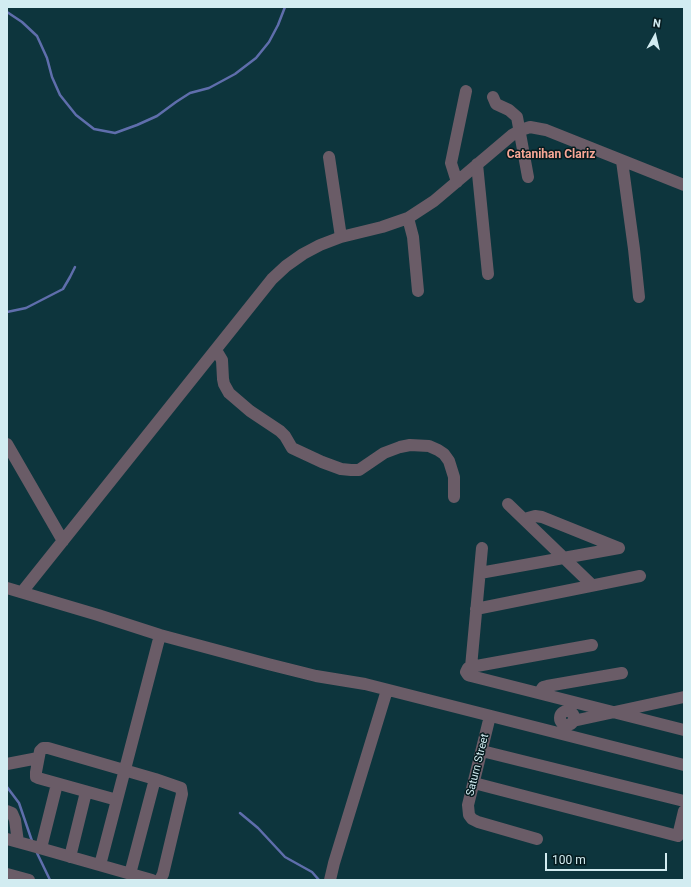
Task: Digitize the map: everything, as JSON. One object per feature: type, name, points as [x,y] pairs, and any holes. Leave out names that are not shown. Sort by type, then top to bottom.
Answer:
[{"type":"street","points":[[457,182],[451,163],[466,91]]},
{"type":"street","points":[[493,97],[496,104],[517,117],[528,177]]},
{"type":"street","points":[[22,592],[272,279],[286,266],[320,245],[341,237],[382,227],[408,218],[434,201],[512,135],[520,130],[530,127],[546,130],[684,186]]},
{"type":"street","points":[[329,157],[341,237]]},
{"type":"street","points":[[622,161],[639,297]]},
{"type":"street","points":[[477,164],[488,274]]},
{"type":"street","points":[[408,218],[413,237],[418,291]]},
{"type":"street","points":[[216,350],[222,360],[224,384],[229,393],[250,411],[280,431],[285,436],[292,448],[322,462],[342,469],[359,470],[384,453],[400,447],[410,445],[429,446],[444,454],[449,461],[454,477],[454,497]]},
{"type":"street","points":[[7,444],[63,541]]},
{"type":"street","points":[[508,504],[592,585]]},
{"type":"street","points":[[480,573],[619,548],[542,517],[529,517],[524,519]]},
{"type":"street","points":[[471,667],[482,548]]},
{"type":"street","points":[[476,609],[640,576]]},
{"type":"street","points":[[7,588],[160,635],[293,671],[387,690],[541,729],[684,697]]},
{"type":"street","points":[[100,865],[160,635]]},
{"type":"street","points":[[592,645],[471,667],[466,670],[466,672],[468,675],[684,730]]},
{"type":"street","points":[[539,693],[543,687],[622,672]]},
{"type":"street","points":[[330,880],[387,690]]},
{"type":"street","points":[[567,723],[597,708]]},
{"type":"street","name":"Saturn Street","points":[[490,716],[468,805],[469,815],[472,819],[478,822],[537,839]]},
{"type":"street","points":[[567,723],[684,765]]},
{"type":"street","points":[[117,800],[36,777],[40,751],[45,748],[125,770],[178,787],[182,791],[163,874],[160,880]]},
{"type":"street","points":[[482,751],[684,801]]},
{"type":"street","points":[[7,764],[38,758]]},
{"type":"street","points":[[130,874],[155,779]]},
{"type":"street","points":[[474,783],[678,836],[684,810]]},
{"type":"street","points":[[41,848],[57,784]]},
{"type":"street","points":[[70,857],[86,792]]},
{"type":"street","points":[[7,811],[12,813],[15,820],[12,841],[152,880]]},
{"type":"street","points":[[7,874],[29,880]]},
{"type":"waterway","points":[[7,12],[22,22],[37,36],[47,58],[52,77],[60,95],[76,115],[94,129],[115,133],[157,116],[190,93],[209,88],[235,74],[256,58],[269,42],[285,7]]},
{"type":"waterway","points":[[7,312],[26,308],[63,289],[75,267]]},
{"type":"waterway","points":[[7,787],[19,803],[32,841]]},
{"type":"waterway","points":[[240,813],[258,828],[285,857],[312,872],[319,880]]},
{"type":"waterway","points":[[37,853],[50,880]]},
{"type":"district","name":"Catanihan Clariz","points":[[551,155]]}]
